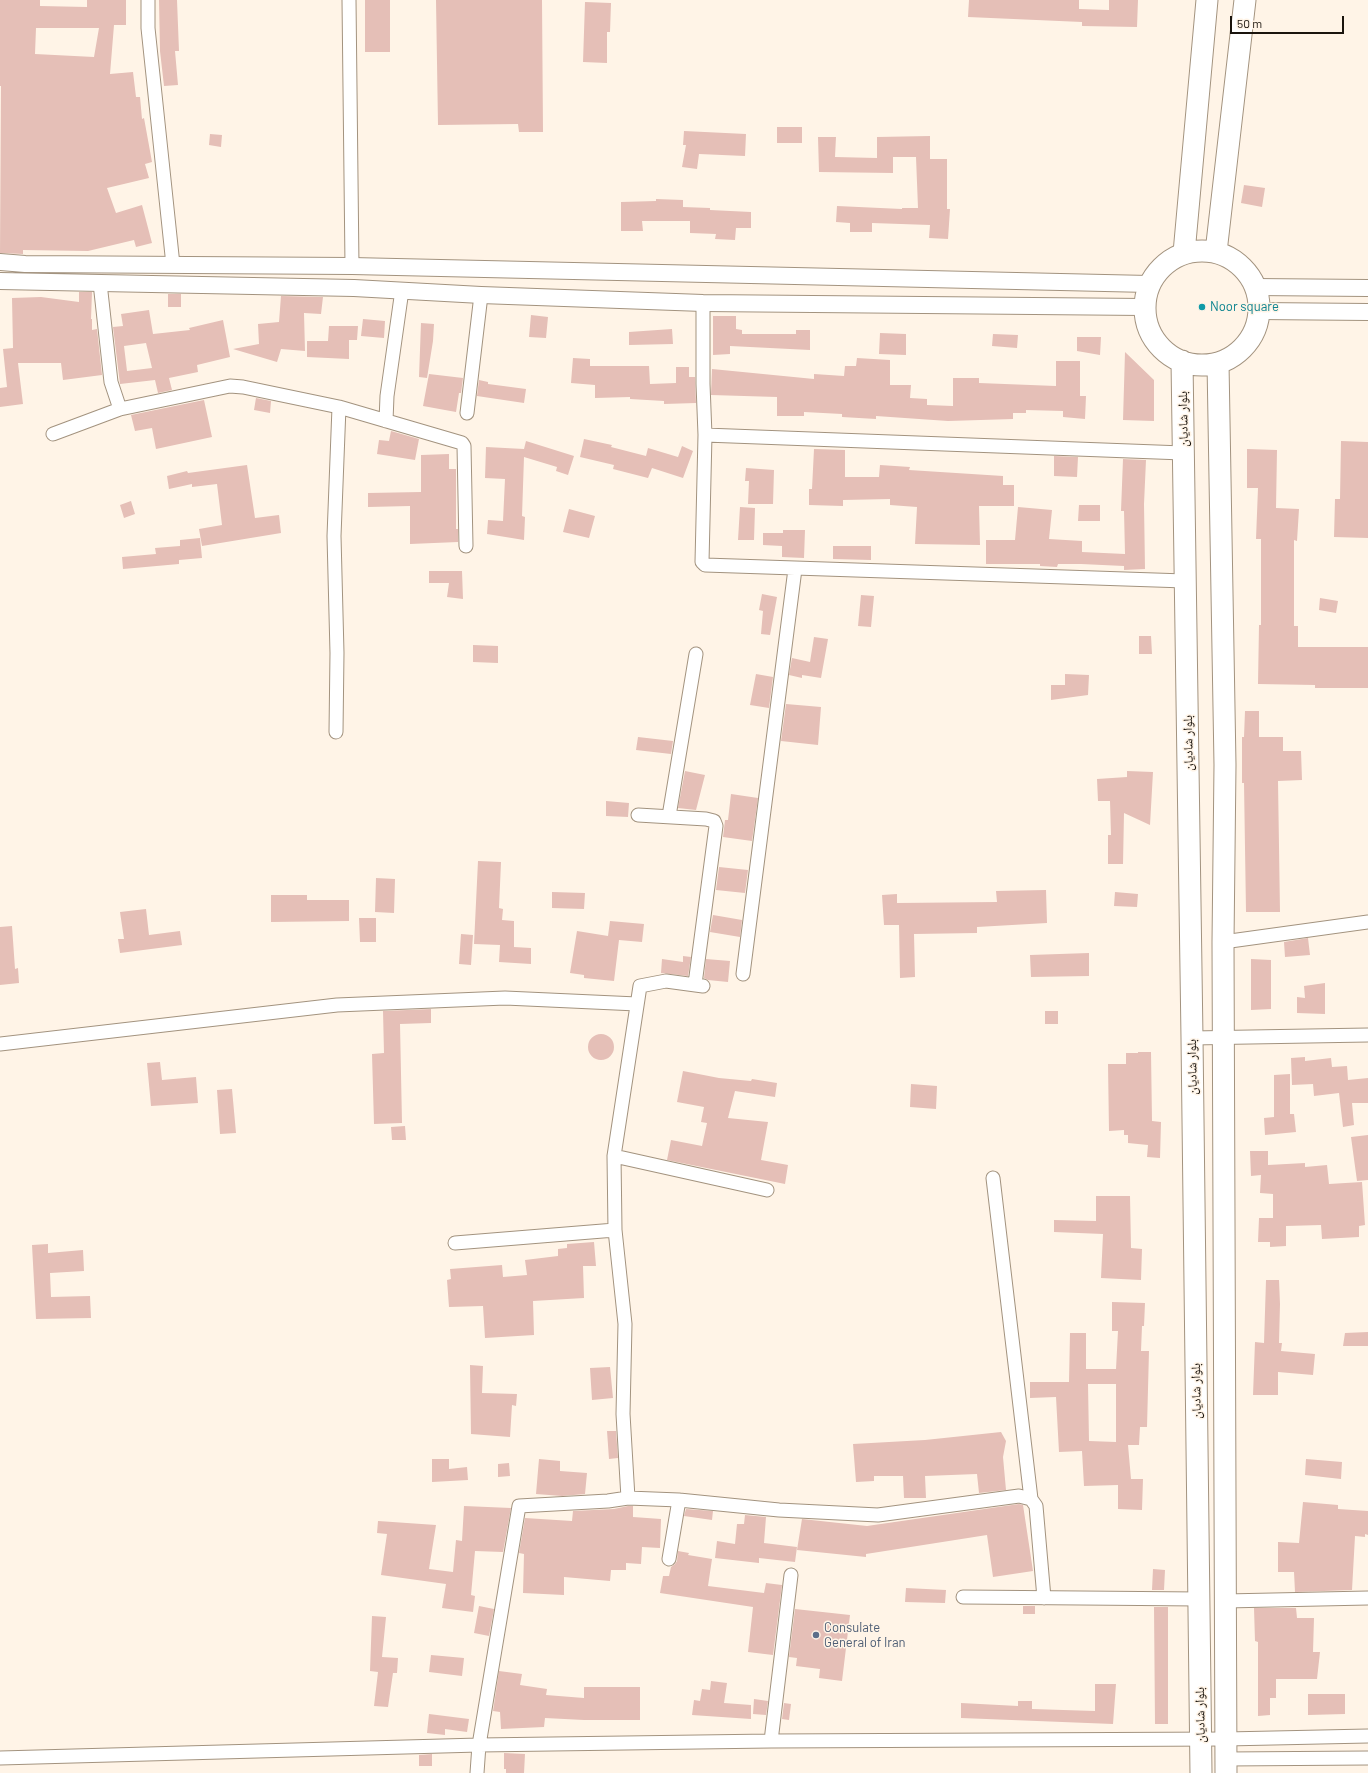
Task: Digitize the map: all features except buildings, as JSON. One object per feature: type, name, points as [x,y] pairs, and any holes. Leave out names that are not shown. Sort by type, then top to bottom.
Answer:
[{"type":"main road","points":[[1184,253],[1207,0]]},
{"type":"main road","points":[[1216,252],[1245,0]]},
{"type":"main road","points":[[1200,250],[1216,252],[1229,257],[1240,265],[1249,275],[1255,287],[1258,299],[1259,312],[1255,328],[1246,343],[1234,355],[1218,362],[1200,365],[1182,361],[1162,349],[1148,330],[1144,307],[1149,284],[1164,264],[1184,253],[1200,250]]},
{"type":"main road","name":"بلوار شادیان","points":[[1182,361],[1201,1773]]},
{"type":"main road","name":"بلوار شادیان","points":[[1218,362],[1225,765],[1223,942],[1226,1757]]},
{"type":"street","points":[[148,0],[148,28],[173,265]]},
{"type":"street","points":[[349,0],[352,266]]},
{"type":"street","points":[[0,262],[25,264],[352,266],[1149,284]]},
{"type":"street","points":[[0,281],[331,287],[481,295],[703,303],[1144,307]]},
{"type":"street","points":[[100,283],[111,382],[120,409]]},
{"type":"street","points":[[1255,287],[1368,288]]},
{"type":"street","points":[[386,421],[387,396],[402,290]]},
{"type":"street","points":[[467,413],[481,295]]},
{"type":"street","points":[[703,303],[703,384],[705,435],[702,562],[709,566],[1185,581]]},
{"type":"street","points":[[1259,312],[1368,312]]},
{"type":"street","points":[[53,434],[120,409],[230,386],[243,387],[339,407],[462,443],[464,446],[466,546]]},
{"type":"street","points":[[336,732],[337,653],[334,536],[339,407]]},
{"type":"street","points":[[705,435],[1183,453]]},
{"type":"street","points":[[743,974],[795,568]]},
{"type":"street","points":[[669,816],[696,654]]},
{"type":"street","points":[[628,1498],[623,1414],[625,1324],[615,1230],[614,1156],[639,987],[640,985],[666,981],[699,985],[716,826],[714,821],[706,819],[638,815]]},
{"type":"street","points":[[1223,942],[1368,922]]},
{"type":"street","points":[[0,1044],[337,1005],[505,998],[637,1004]]},
{"type":"street","points":[[1192,1038],[1368,1035]]},
{"type":"street","points":[[614,1156],[767,1190]]},
{"type":"street","points":[[993,1178],[1031,1499],[1036,1506],[1044,1598]]},
{"type":"street","points":[[455,1243],[615,1230]]},
{"type":"street","points":[[477,1773],[479,1745],[519,1506],[608,1501],[628,1498],[679,1500],[779,1510],[878,1515],[1019,1496],[1031,1499]]},
{"type":"street","points":[[669,1559],[679,1500]]},
{"type":"street","points":[[771,1741],[791,1575]]},
{"type":"street","points":[[963,1596],[1199,1599]]},
{"type":"street","points":[[1225,1601],[1368,1598]]},
{"type":"street","points":[[1226,1757],[1368,1736]]},
{"type":"street","points":[[0,1758],[479,1745],[771,1741],[1200,1739],[1226,1757],[1368,1758]]},
{"type":"place","name":"Noor square","points":[[1202,307]]},
{"type":"place","name":"Consulate General of Iran","points":[[816,1635]]}]
